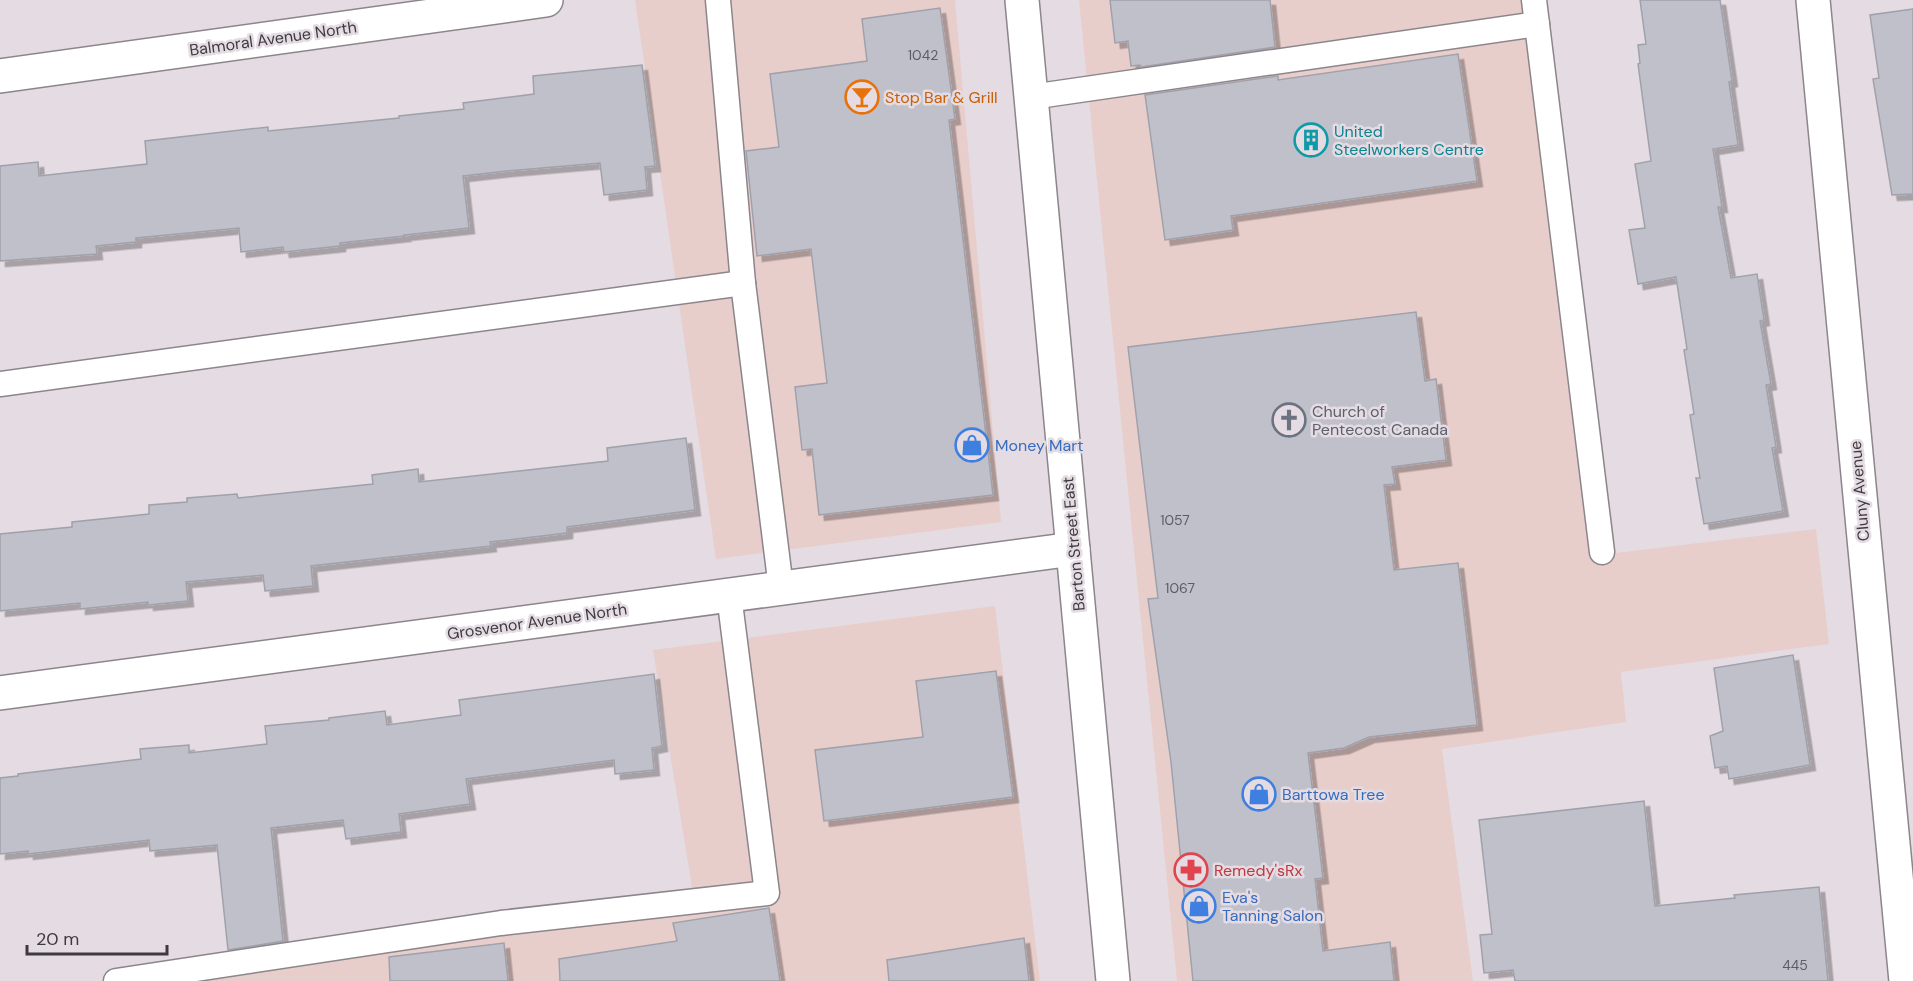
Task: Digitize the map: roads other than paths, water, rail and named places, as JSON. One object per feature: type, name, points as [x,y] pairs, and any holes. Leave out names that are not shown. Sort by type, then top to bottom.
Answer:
[{"type":"street","name":"Balmoral Avenue North","points":[[0,76],[546,0]]},
{"type":"street","name":"Barton Street East","points":[[1022,0],[1113,981]]},
{"type":"street","name":"Cluny Avenue","points":[[1813,0],[1906,981]]},
{"type":"street","name":"Grosvenor Avenue North","points":[[0,693],[1073,549]]},
{"type":"lane","points":[[718,0],[743,282],[781,588]]},
{"type":"lane","points":[[1031,97],[1535,12],[1602,552]]},
{"type":"lane","points":[[0,384],[743,282]]},
{"type":"lane","points":[[116,981],[501,923],[767,893],[729,595]]},
{"type":"place","name":"Stop Bar & Grill","points":[[862,97]]},
{"type":"place","name":"United Steelworkers Centre","points":[[1311,140]]},
{"type":"place","name":"Church of Pentecost Canada","points":[[1289,420]]},
{"type":"place","name":"Money Mart","points":[[972,445]]},
{"type":"place","name":"Barttowa Tree","points":[[1259,794]]},
{"type":"place","name":"Remedy'sRx","points":[[1191,870]]},
{"type":"place","name":"Eva's Tanning Salon","points":[[1199,906]]}]
